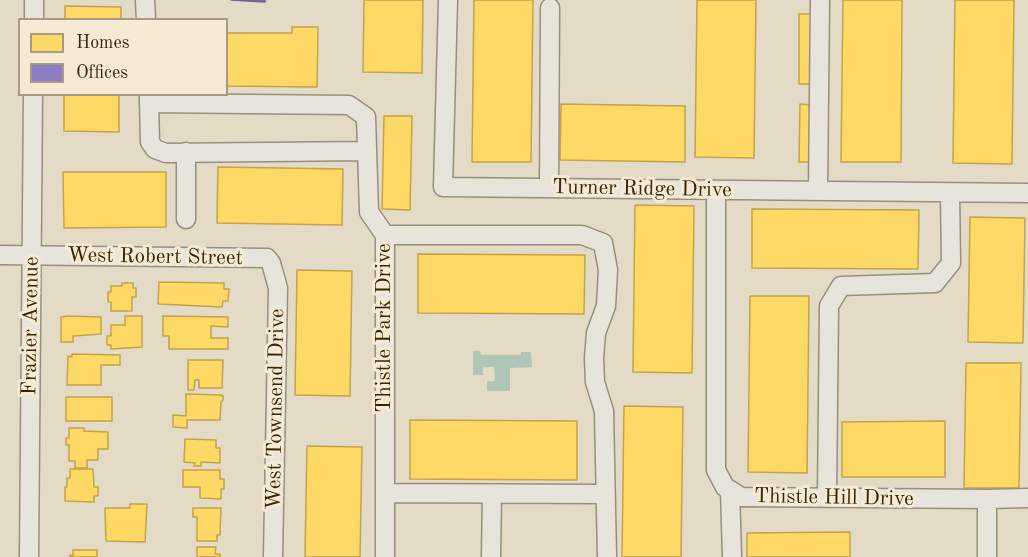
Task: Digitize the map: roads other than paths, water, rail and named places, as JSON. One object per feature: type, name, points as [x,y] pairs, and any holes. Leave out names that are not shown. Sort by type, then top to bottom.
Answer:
[{"type":"street","points":[[34,0],[34,18]]},
{"type":"street","points":[[145,0],[146,18]]},
{"type":"street","name":"Turner Ridge Drive","points":[[448,0],[443,187],[1028,193]]},
{"type":"street","points":[[818,191],[820,0]]},
{"type":"street","points":[[549,188],[550,8]]},
{"type":"street","name":"Frazier Avenue","points":[[29,557],[33,96]]},
{"type":"street","points":[[149,99],[150,142],[155,149],[166,153],[367,151]]},
{"type":"street","name":"Thistle Park Drive","points":[[149,99],[349,105],[366,117],[369,212],[385,235],[384,557]]},
{"type":"street","points":[[186,152],[186,219]]},
{"type":"street","name":"Thistle Hill Drive","points":[[716,190],[716,470],[724,487],[741,496],[1028,498]]},
{"type":"street","points":[[827,497],[829,306],[841,286],[935,283],[951,263],[950,193]]},
{"type":"street","points":[[385,235],[582,235],[603,243],[609,270],[606,306],[597,333],[594,358],[595,382],[604,411],[606,557]]},
{"type":"street","name":"West Robert Street","points":[[0,255],[267,258],[272,263]]},
{"type":"street","name":"West Townsend Drive","points":[[272,263],[278,288],[273,557]]},
{"type":"street","points":[[730,490],[732,557]]},
{"type":"street","points":[[385,493],[605,494]]},
{"type":"street","points":[[490,557],[492,494]]},
{"type":"street","points":[[987,499],[987,557]]}]
